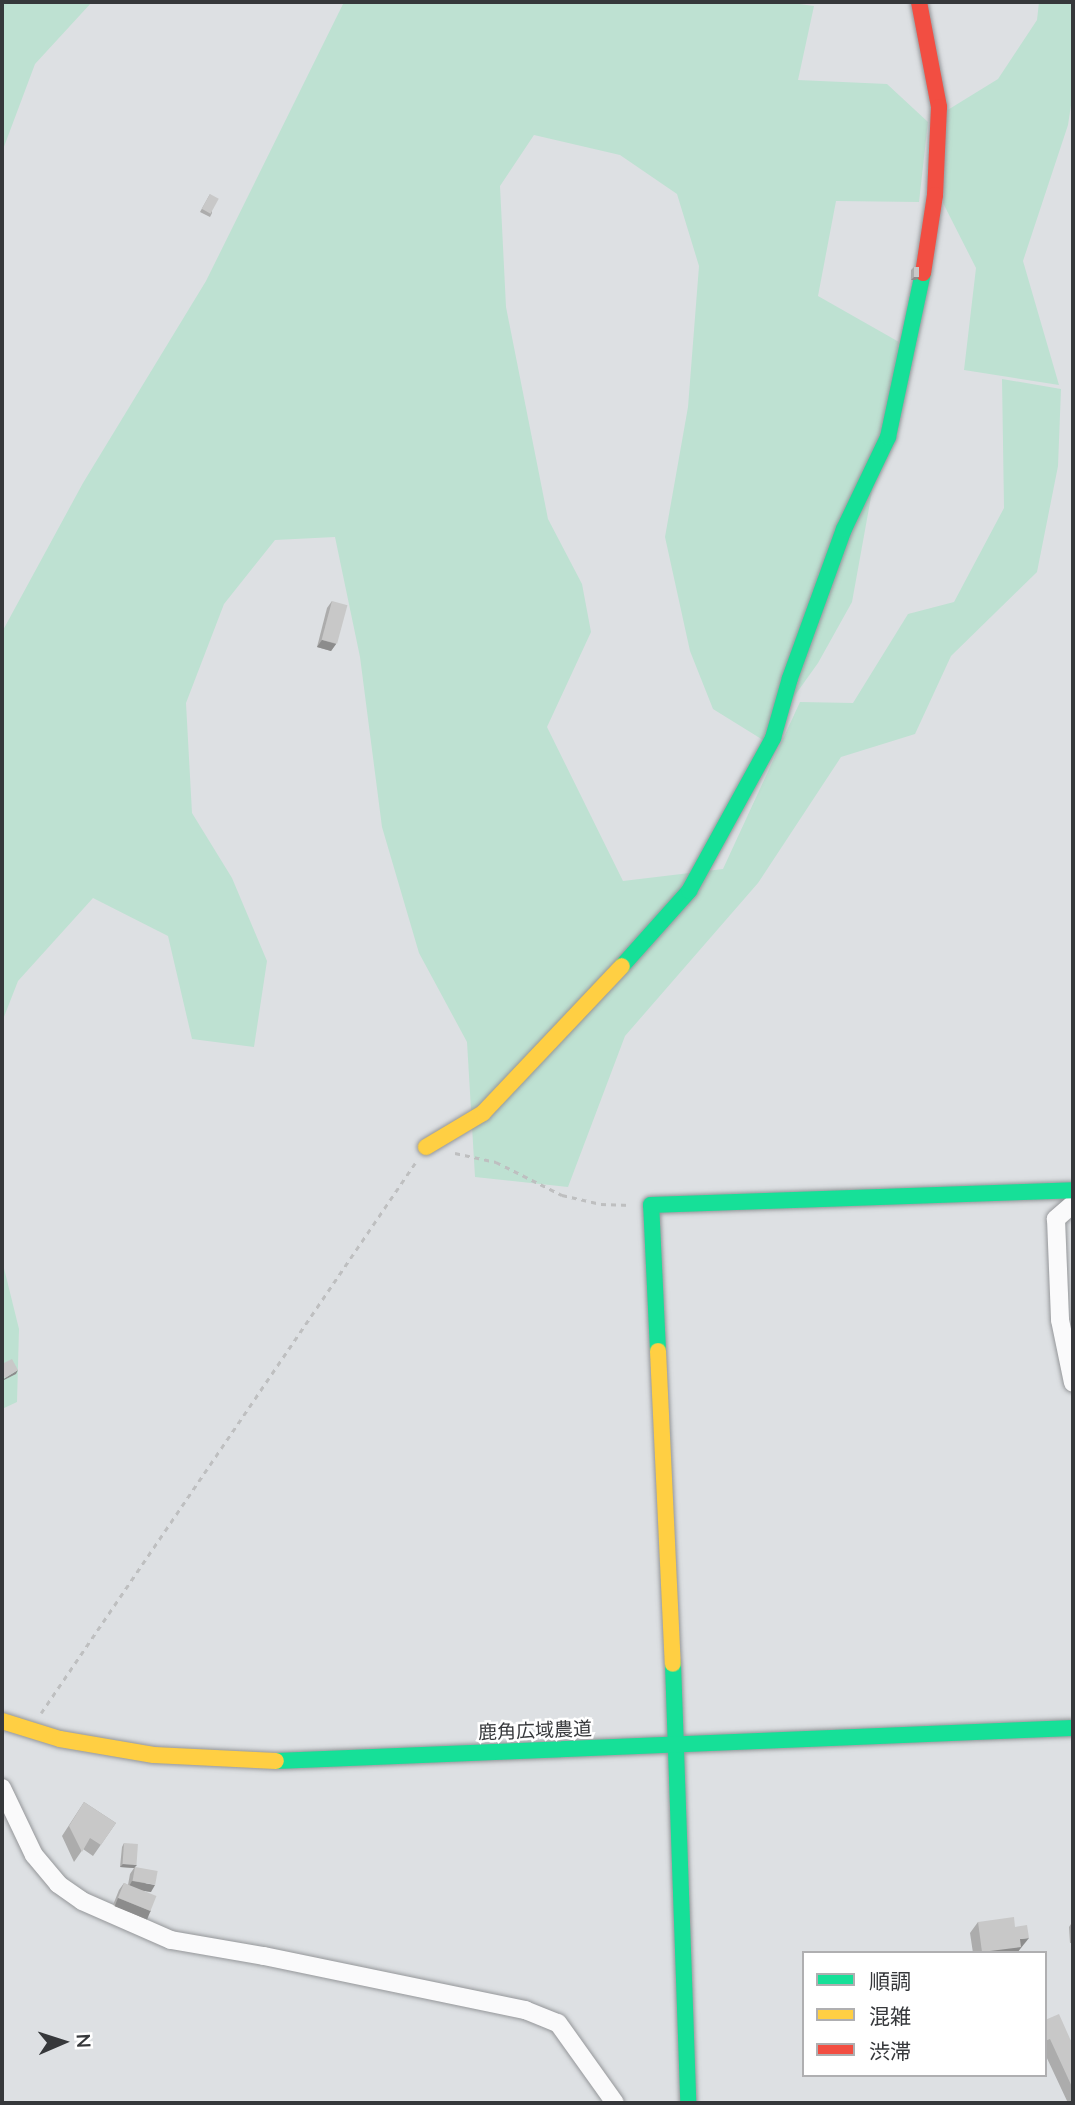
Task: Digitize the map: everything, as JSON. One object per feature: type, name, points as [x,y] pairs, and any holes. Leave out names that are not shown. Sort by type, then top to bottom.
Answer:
[{"type":"street","points":[[426,1147],[483,1113],[577,1017],[689,891],[773,738],[790,678],[844,529],[888,437],[917,313],[935,195],[939,107],[919,2]]},
{"type":"street","points":[[688,2103],[677,1746],[651,1205],[1073,1190]]},
{"type":"street","points":[[1073,1203],[1056,1219],[1060,1320],[1073,1383]]},
{"type":"street","name":"鹿角広域農道","points":[[2,1721],[60,1739],[154,1755],[286,1761],[1073,1728]]},
{"type":"street","points":[[2,1788],[34,1855],[58,1884],[82,1901],[170,1940],[264,1956],[525,2010],[558,2023],[615,2103]]},
{"type":"path","points":[[30,1731],[426,1147],[496,1162],[562,1195],[601,1204],[651,1205]]},
{"type":"green space","points":[[2,2],[92,2],[35,64],[2,152]]},
{"type":"green space","points":[[344,2],[785,2],[814,6],[798,80],[887,84],[928,122],[919,202],[836,201],[818,296],[899,342],[852,602],[818,663],[763,740],[713,709],[690,651],[665,537],[688,407],[699,266],[677,194],[620,155],[534,135],[500,186],[506,307],[548,519],[582,584],[591,632],[547,727],[623,881],[723,869],[800,702],[853,703],[908,614],[954,602],[1004,508],[1002,379],[1061,389],[1058,466],[1037,572],[951,656],[915,734],[841,757],[758,883],[625,1036],[568,1187],[475,1177],[467,1042],[419,953],[382,827],[360,657],[335,537],[275,540],[224,604],[186,703],[192,813],[232,878],[267,961],[254,1047],[192,1039],[168,936],[93,898],[18,981],[2,1022],[2,632],[83,483],[206,281]]},
{"type":"green space","points":[[1039,2],[1073,2],[1073,92],[1068,125],[1023,261],[1059,385],[964,370],[976,268],[943,203],[946,111],[998,79],[1037,20]]},
{"type":"green space","points":[[2,1260],[19,1329],[17,1402],[2,1409]]},
{"type":"building","points":[[210,194],[219,199],[211,214],[202,209]]},
{"type":"building","points":[[914,267],[919,267],[919,277],[914,277]]},
{"type":"building","points":[[332,601],[347,605],[337,644],[322,640]]},
{"type":"building","points":[[12,1359],[18,1370],[5,1378],[2,1364]]},
{"type":"building","points":[[84,1802],[116,1823],[101,1845],[90,1838],[82,1852],[69,1826]]},
{"type":"building","points":[[124,1843],[138,1844],[137,1865],[123,1864]]},
{"type":"building","points":[[135,1867],[158,1871],[155,1885],[133,1881]]},
{"type":"building","points":[[124,1883],[156,1896],[150,1911],[118,1898]]},
{"type":"building","points":[[1014,1917],[1015,1927],[1027,1925],[1029,1938],[1020,1939],[1021,1947],[982,1951],[978,1922]]},
{"type":"building","points":[[1059,2014],[1071,2041],[1073,2040],[1073,2089],[1050,2039],[1047,2040],[1047,2019]]},
{"type":"traffic: fast","points":[[622,966],[689,891],[773,738],[790,678],[844,529],[888,437],[923,273]]},
{"type":"traffic: fast","points":[[658,1351],[651,1205],[1073,1190]]},
{"type":"traffic: fast","points":[[673,1664],[688,2103]]},
{"type":"traffic: fast","points":[[276,1761],[1073,1728]]},
{"type":"traffic: slow","points":[[426,1147],[483,1113],[622,966]]},
{"type":"traffic: slow","points":[[658,1351],[673,1664]]},
{"type":"traffic: slow","points":[[2,1721],[60,1739],[154,1755],[276,1761]]},
{"type":"traffic: jam","points":[[919,2],[939,107],[935,195],[923,273]]}]
